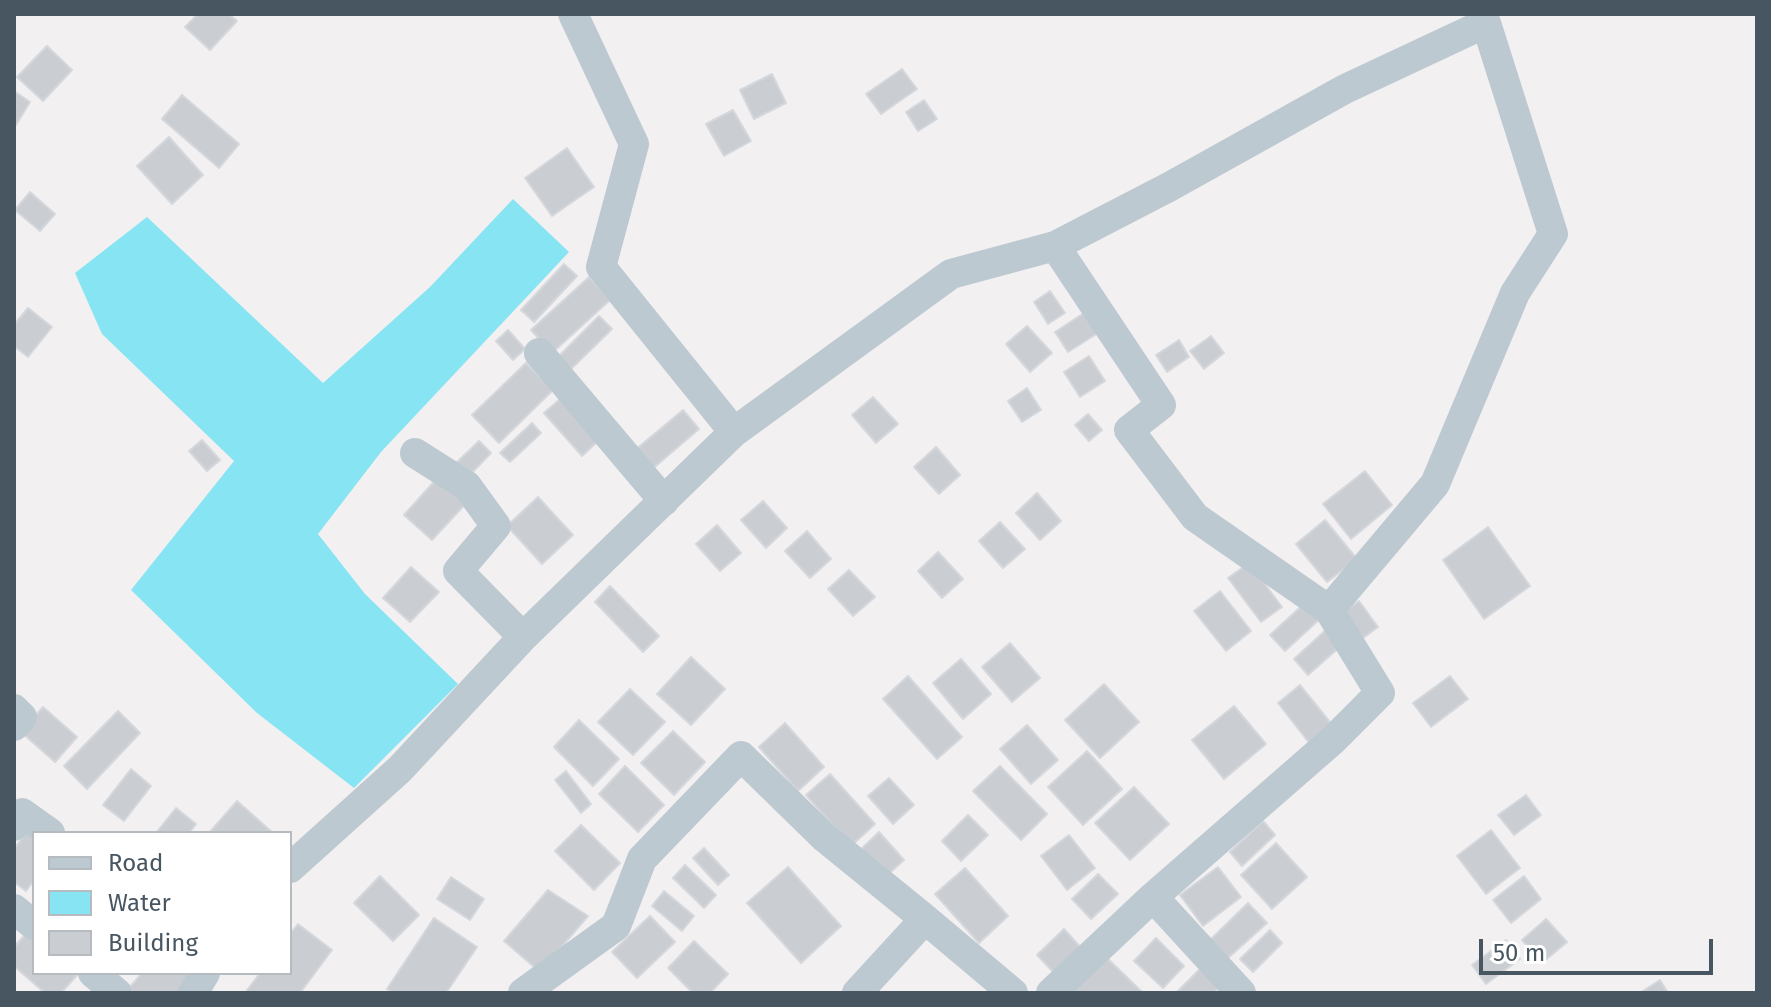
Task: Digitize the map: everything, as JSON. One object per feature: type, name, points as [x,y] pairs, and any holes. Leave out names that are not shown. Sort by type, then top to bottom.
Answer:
[{"type":"street","points":[[573,14],[634,144],[601,267],[734,432]]},
{"type":"street","points":[[292,866],[400,769],[523,637],[734,432],[951,274],[1055,246],[1345,89],[1498,18],[1553,234],[1515,293],[1435,484],[1329,610]]},
{"type":"street","points":[[1051,993],[1153,897],[1333,740],[1380,693],[1329,610],[1195,517],[1138,443],[1129,430],[1161,405],[1055,246]]},
{"type":"street","points":[[539,353],[664,501]]},
{"type":"street","points":[[415,453],[467,486],[496,526],[458,571],[523,637]]},
{"type":"street","points":[[14,709],[22,717],[14,726]]},
{"type":"street","points":[[523,993],[616,926],[642,859],[741,756],[824,837],[1013,993]]},
{"type":"street","points":[[14,826],[22,813],[47,831]]},
{"type":"street","points":[[1153,897],[1241,993]]},
{"type":"street","points":[[14,909],[32,923]]},
{"type":"street","points":[[857,993],[925,919]]},
{"type":"street","points":[[95,975],[117,993]]},
{"type":"street","points":[[193,993],[204,975]]},
{"type":"water","points":[[513,199],[569,252],[381,452],[318,534],[365,594],[458,684],[354,788],[257,713],[131,590],[234,461],[102,334],[75,273],[147,217],[323,383],[430,287]]},
{"type":"building","points":[[198,14],[229,14],[237,21],[210,50],[185,27]]},
{"type":"building","points":[[47,46],[72,70],[43,101],[17,77]]},
{"type":"building","points":[[902,69],[917,89],[881,114],[866,94]]},
{"type":"building","points":[[772,74],[786,103],[754,119],[740,90]]},
{"type":"building","points":[[14,91],[30,102],[16,125],[14,123]]},
{"type":"building","points":[[182,95],[239,144],[219,168],[162,119]]},
{"type":"building","points":[[924,100],[937,119],[918,131],[906,112]]},
{"type":"building","points":[[733,110],[751,141],[724,156],[706,124]]},
{"type":"building","points":[[169,137],[203,175],[172,204],[137,166]]},
{"type":"building","points":[[567,148],[594,187],[552,216],[525,178]]},
{"type":"building","points":[[30,192],[55,214],[40,231],[15,210]]},
{"type":"building","points":[[564,264],[577,276],[534,322],[521,310]]},
{"type":"building","points":[[589,277],[610,300],[552,353],[531,330]]},
{"type":"building","points":[[1050,291],[1065,313],[1048,324],[1034,302]]},
{"type":"building","points":[[28,308],[52,327],[28,357],[14,346],[14,325]]},
{"type":"building","points":[[1084,313],[1098,333],[1068,352],[1055,332]]},
{"type":"building","points":[[599,316],[612,329],[570,370],[558,357]]},
{"type":"building","points":[[1027,326],[1052,353],[1030,372],[1006,344]]},
{"type":"building","points":[[508,330],[525,349],[513,360],[496,341]]},
{"type":"building","points":[[1211,336],[1224,353],[1204,369],[1190,351]]},
{"type":"building","points":[[1179,340],[1189,357],[1167,372],[1156,355]]},
{"type":"building","points":[[1089,356],[1105,381],[1080,397],[1064,372]]},
{"type":"building","points":[[526,363],[553,390],[499,443],[472,415]]},
{"type":"building","points":[[1027,388],[1041,410],[1022,422],[1008,401]]},
{"type":"building","points":[[873,397],[898,424],[876,443],[852,415]]},
{"type":"building","points":[[560,399],[598,441],[582,456],[544,413]]},
{"type":"building","points":[[683,410],[699,429],[651,470],[634,451]]},
{"type":"building","points":[[1088,414],[1102,430],[1089,441],[1075,425]]},
{"type":"building","points":[[532,423],[541,433],[510,462],[500,453]]},
{"type":"building","points":[[202,440],[220,460],[207,471],[189,451]]},
{"type":"building","points":[[479,441],[491,453],[467,478],[454,465]]},
{"type":"building","points":[[936,447],[960,475],[939,494],[914,467]]},
{"type":"building","points":[[1365,471],[1392,505],[1351,539],[1323,504]]},
{"type":"building","points":[[441,474],[470,499],[432,540],[404,515]]},
{"type":"building","points":[[1037,493],[1061,521],[1040,540],[1016,513]]},
{"type":"building","points":[[538,497],[573,535],[542,564],[507,526]]},
{"type":"building","points":[[763,501],[787,528],[766,548],[741,520]]},
{"type":"building","points":[[1325,520],[1357,559],[1327,582],[1296,544]]},
{"type":"building","points":[[1000,522],[1025,549],[1003,568],[979,541]]},
{"type":"building","points":[[717,525],[741,553],[720,571],[696,544]]},
{"type":"building","points":[[1488,527],[1530,586],[1484,619],[1443,560]]},
{"type":"building","points":[[807,531],[831,559],[810,578],[785,551]]},
{"type":"building","points":[[938,552],[963,579],[942,598],[918,571]]},
{"type":"building","points":[[1249,563],[1282,607],[1261,622],[1228,578]]},
{"type":"building","points":[[411,567],[439,592],[410,622],[383,598]]},
{"type":"building","points":[[849,570],[875,597],[853,616],[828,589]]},
{"type":"building","points":[[610,586],[659,636],[643,652],[595,602]]},
{"type":"building","points":[[1220,591],[1251,631],[1226,651],[1194,611]]},
{"type":"building","points":[[1359,601],[1378,627],[1363,638],[1344,612]]},
{"type":"building","points":[[1306,602],[1321,618],[1285,651],[1270,635]]},
{"type":"building","points":[[1328,628],[1342,645],[1308,675],[1294,659]]},
{"type":"building","points":[[1010,643],[1040,678],[1012,702],[982,667]]},
{"type":"building","points":[[691,657],[725,689],[691,725],[657,694]]},
{"type":"building","points":[[961,659],[991,694],[963,719],[933,683]]},
{"type":"building","points":[[908,676],[962,737],[937,759],[883,699]]},
{"type":"building","points":[[1450,676],[1468,699],[1431,727],[1413,703]]},
{"type":"building","points":[[1104,684],[1139,722],[1100,758],[1065,720]]},
{"type":"building","points":[[1300,685],[1333,726],[1310,744],[1278,703]]},
{"type":"building","points":[[630,689],[665,722],[633,755],[598,722]]},
{"type":"building","points":[[1234,706],[1266,744],[1224,779],[1192,740]]},
{"type":"building","points":[[43,707],[77,737],[55,762],[21,732]]},
{"type":"building","points":[[118,711],[140,733],[87,789],[64,766]]},
{"type":"building","points":[[579,720],[619,759],[593,786],[554,747]]},
{"type":"building","points":[[785,723],[824,767],[798,791],[759,747]]},
{"type":"building","points":[[1027,725],[1058,760],[1031,784],[1000,749]]},
{"type":"building","points":[[673,731],[705,762],[674,795],[641,763]]},
{"type":"building","points":[[1087,751],[1122,789],[1083,825],[1048,787]]},
{"type":"building","points":[[625,766],[664,805],[638,832],[599,794]]},
{"type":"building","points":[[1000,766],[1047,814],[1021,840],[973,791]]},
{"type":"building","points":[[131,769],[151,786],[124,821],[103,805]]},
{"type":"building","points":[[566,771],[591,804],[581,813],[555,780]]},
{"type":"building","points":[[830,774],[875,824],[851,846],[806,795]]},
{"type":"building","points":[[889,778],[914,805],[893,824],[868,796]]},
{"type":"building","points":[[1134,787],[1169,824],[1130,860],[1095,823]]},
{"type":"building","points":[[1526,795],[1541,815],[1514,835],[1498,815]]},
{"type":"building","points":[[237,801],[271,831],[211,831]]},
{"type":"building","points":[[176,808],[196,824],[191,831],[158,831]]},
{"type":"building","points":[[968,815],[988,835],[961,861],[942,841]]},
{"type":"building","points":[[1263,821],[1275,835],[1242,866],[1230,852]]},
{"type":"building","points":[[581,825],[620,863],[594,890],[555,851]]},
{"type":"building","points":[[30,828],[32,883],[26,891],[14,882],[14,849]]},
{"type":"building","points":[[1491,830],[1520,868],[1486,894],[1457,856]]},
{"type":"building","points":[[879,832],[904,860],[883,879],[858,852]]},
{"type":"building","points":[[1069,835],[1095,868],[1067,890],[1041,856]]},
{"type":"building","points":[[1276,843],[1307,877],[1272,909],[1241,875]]},
{"type":"building","points":[[704,848],[729,875],[718,885],[693,858]]},
{"type":"building","points":[[685,865],[716,895],[704,908],[673,878]]},
{"type":"building","points":[[788,867],[841,926],[801,963],[747,903]]},
{"type":"building","points":[[1218,867],[1241,897],[1203,926],[1180,895]]},
{"type":"building","points":[[965,868],[1008,916],[979,943],[935,894]]},
{"type":"building","points":[[1098,874],[1118,894],[1091,919],[1072,899]]},
{"type":"building","points":[[380,876],[419,915],[393,941],[354,903]]},
{"type":"building","points":[[1524,876],[1541,899],[1511,923],[1493,900]]},
{"type":"building","points":[[451,877],[484,899],[470,920],[437,899]]},
{"type":"building","points":[[548,890],[588,916],[540,972],[504,941]]},
{"type":"building","points":[[664,891],[694,916],[682,931],[652,906]]},
{"type":"building","points":[[1248,903],[1267,923],[1227,959],[1210,940]]},
{"type":"building","points":[[650,916],[675,942],[637,978],[612,952]]},
{"type":"building","points":[[434,918],[477,947],[446,993],[394,993],[387,989]]},
{"type":"building","points":[[1546,919],[1567,942],[1542,963],[1522,940]]},
{"type":"building","points":[[298,924],[332,950],[300,993],[245,993],[258,975],[292,975],[292,932]]},
{"type":"building","points":[[32,927],[32,975],[77,975],[61,993],[45,993],[14,966],[14,947]]},
{"type":"building","points":[[1064,929],[1083,950],[1057,976],[1037,955]]},
{"type":"building","points":[[1270,930],[1282,943],[1253,972],[1240,959]]},
{"type":"building","points":[[1156,938],[1184,966],[1163,988],[1134,961]]},
{"type":"building","points":[[1506,940],[1520,959],[1486,984],[1472,965]]},
{"type":"building","points":[[694,941],[728,974],[710,993],[693,993],[668,968]]},
{"type":"building","points":[[1104,955],[1142,992],[1142,993],[1067,993]]},
{"type":"building","points":[[1202,967],[1220,986],[1213,993],[1176,993]]},
{"type":"building","points":[[140,975],[190,975],[178,993],[134,993],[129,988]]},
{"type":"building","points":[[1660,980],[1668,993],[1640,993]]}]
